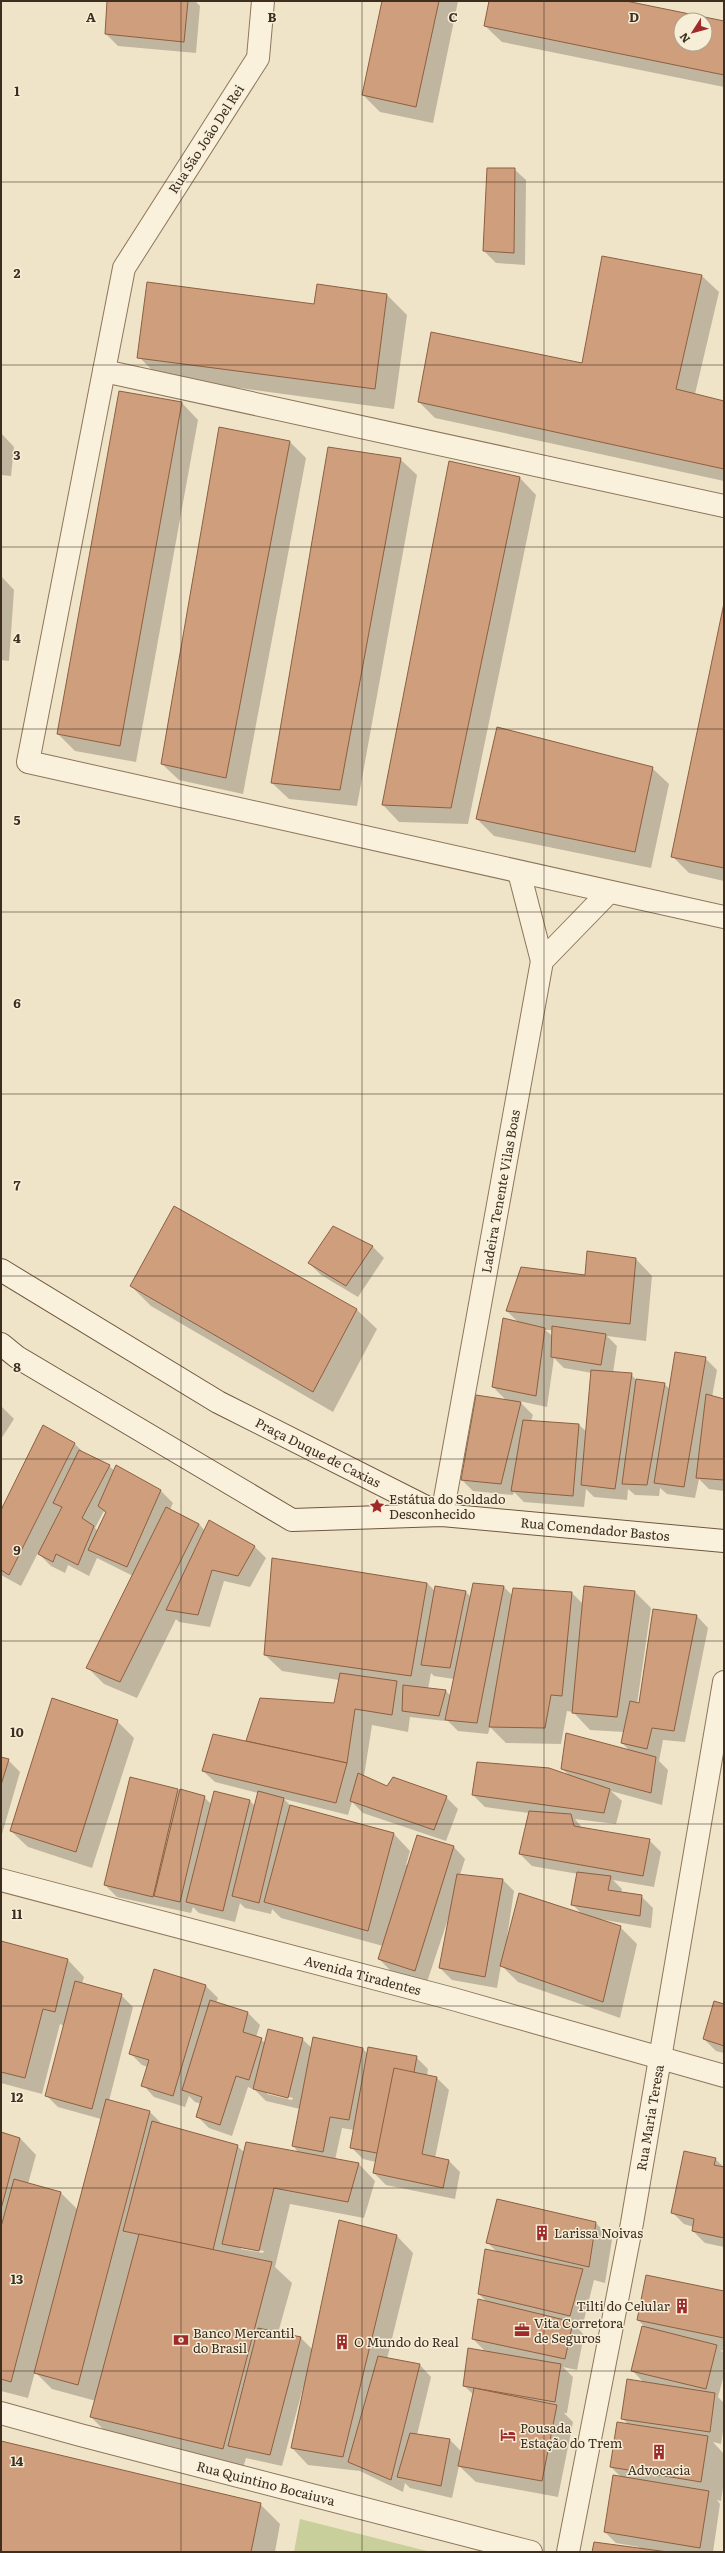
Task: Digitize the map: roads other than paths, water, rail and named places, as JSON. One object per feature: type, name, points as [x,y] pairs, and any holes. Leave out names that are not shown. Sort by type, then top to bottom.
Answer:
[{"type":"street","name":"Rua São João Del Rei","points":[[104,370],[124,268],[258,58],[263,1]]},
{"type":"street","points":[[724,506],[104,370],[28,762],[724,917]]},
{"type":"street","points":[[519,872],[542,961]]},
{"type":"street","points":[[542,961],[609,892]]},
{"type":"street","name":"Ladeira Tenente Vilas Boas","points":[[442,1515],[542,961]]},
{"type":"street","name":"Praça Duque de Caxias","points":[[1,1270],[218,1402],[442,1515]]},
{"type":"street","points":[[1,1344],[17,1356],[292,1520],[442,1515]]},
{"type":"street","name":"Rua Comendador Bastos","points":[[442,1515],[724,1541]]},
{"type":"street","name":"Rua Maria Teresa","points":[[568,2552],[632,2222],[724,1682]]},
{"type":"street","name":"Avenida Tiradentes","points":[[1,1880],[445,1997],[724,2076]]},
{"type":"street","name":"Rua Quintino Bocaiuva","points":[[1,2413],[80,2435],[531,2552]]},
{"type":"place","name":"Estátua do Soldado Desconhecido","points":[[377,1506]]},
{"type":"place","name":"Larissa Noivas","points":[[542,2233]]},
{"type":"place","name":"Tilti do Celular","points":[[682,2306]]},
{"type":"place","name":"Vita Corretora de Seguros","points":[[522,2330]]},
{"type":"place","name":"Banco Mercantil do Brasil","points":[[181,2340]]},
{"type":"place","name":"O Mundo do Real","points":[[342,2342]]},
{"type":"place","name":"Pousada Estação do Trem","points":[[508,2435]]},
{"type":"place","name":"Advocacia","points":[[659,2452]]}]
